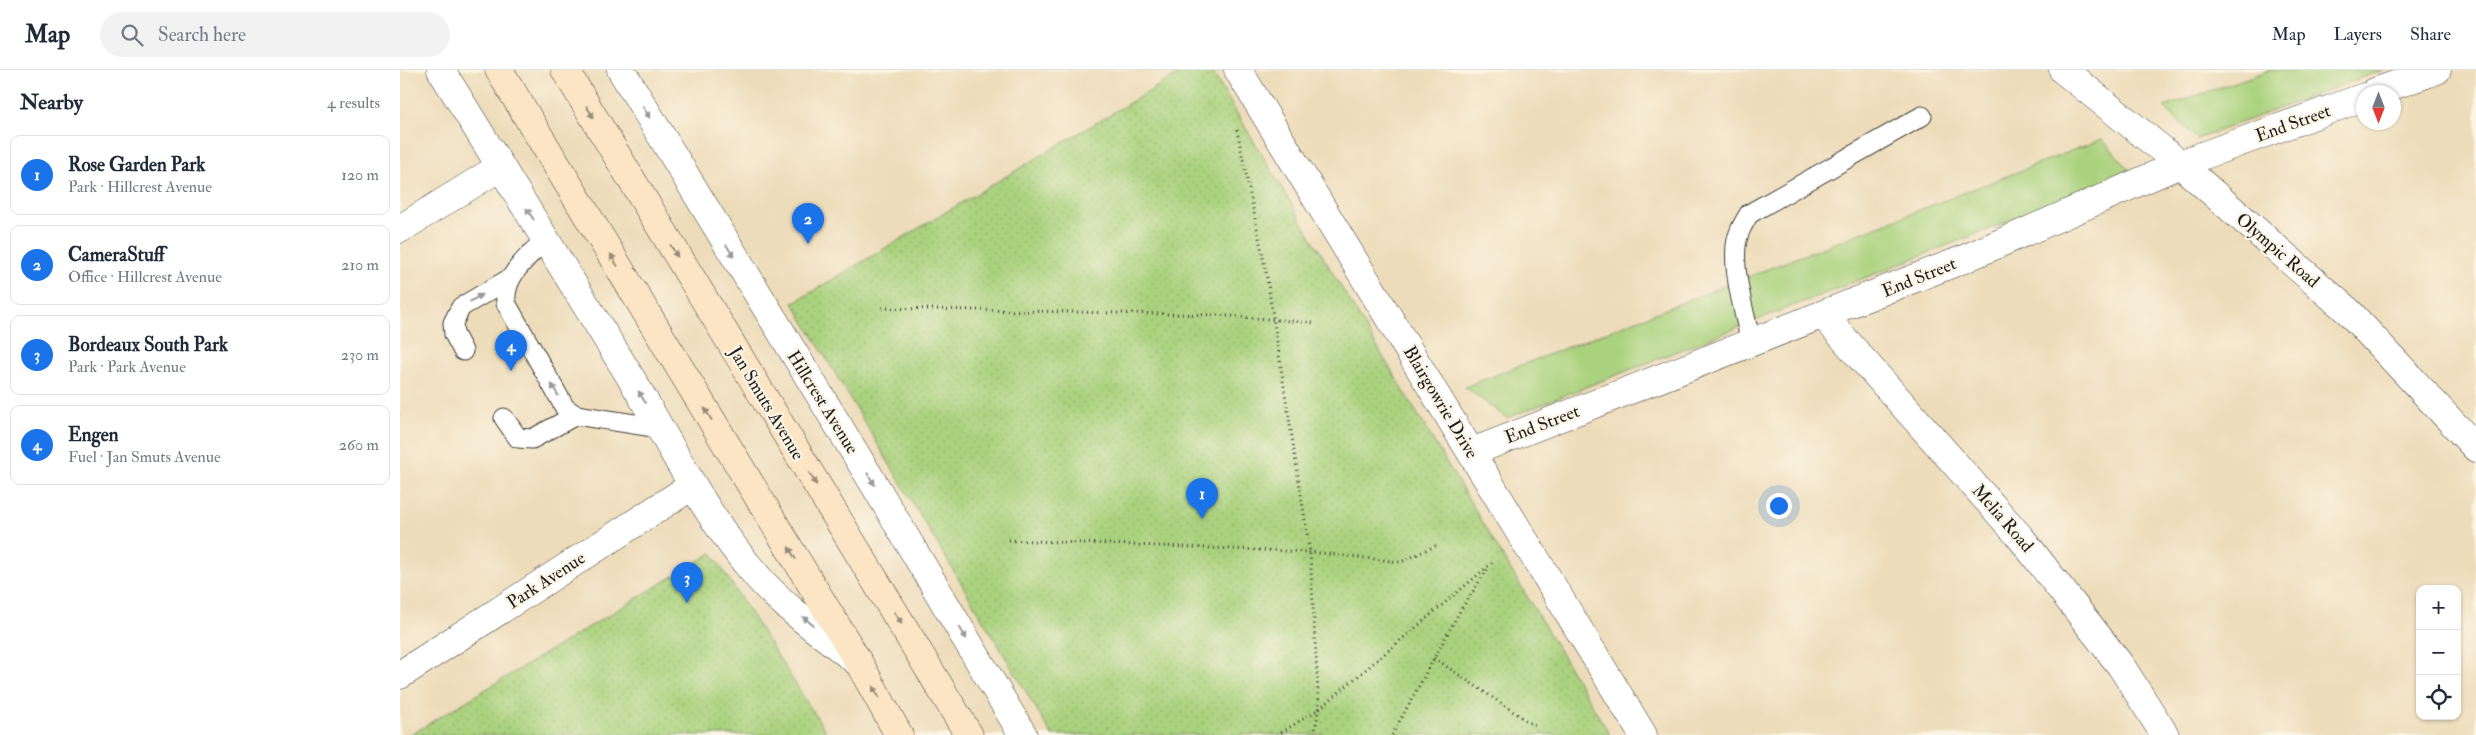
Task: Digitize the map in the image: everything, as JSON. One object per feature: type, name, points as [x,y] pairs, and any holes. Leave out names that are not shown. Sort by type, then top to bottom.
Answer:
[{"type":"main road","points":[[499,70],[859,664],[899,735]]},
{"type":"main road","name":"Jan Smuts Avenue","points":[[565,70],[969,735]]},
{"type":"street","points":[[441,70],[500,168],[546,238],[660,428],[692,486],[757,576],[776,595],[859,664]]},
{"type":"street","name":"Hillcrest Avenue","points":[[621,70],[880,493],[1023,735]]},
{"type":"street","name":"Blairgowrie Drive","points":[[1238,70],[1643,735]]},
{"type":"street","name":"Olympic Road","points":[[2063,70],[2180,164],[2349,312],[2476,448]]},
{"type":"street","points":[[2395,85],[2437,70]]},
{"type":"street","name":"End Street","points":[[1472,452],[1824,316],[1964,259],[2180,164],[2356,100]]},
{"type":"street","points":[[400,228],[500,168]]},
{"type":"street","name":"Melia Road","points":[[1824,316],[2021,538],[2121,666],[2165,735]]},
{"type":"street","name":"Park Avenue","points":[[400,675],[692,486]]},
{"type":"lane","points":[[1751,343],[1736,265],[1736,246],[1740,230],[1749,214],[1922,116]]},
{"type":"lane","points":[[463,351],[454,334],[454,323],[461,307],[509,278],[546,238]]},
{"type":"lane","points":[[509,278],[505,294],[506,303],[565,408],[576,416],[660,428]]},
{"type":"lane","points":[[504,418],[518,438],[532,439],[576,416]]},
{"type":"path","points":[[1237,128],[1266,272],[1310,552],[1319,709],[1314,735]]},
{"type":"path","points":[[882,308],[1217,315],[1316,323]]},
{"type":"path","points":[[1009,540],[1310,552],[1401,562],[1437,545]]},
{"type":"path","points":[[1277,735],[1319,709],[1492,563],[1460,611],[1392,735]]},
{"type":"path","points":[[1434,658],[1536,727]]},
{"type":"green space","points":[[1185,70],[1211,70],[1610,735],[1052,735],[793,303]]},
{"type":"green space","points":[[2270,70],[2383,70],[2197,139],[2164,107]]},
{"type":"green space","points":[[2102,139],[2132,173],[1507,418],[1465,387]]},
{"type":"green space","points":[[712,553],[828,735],[410,735]]},
{"type":"place","name":"CameraStuff","points":[[808,244]]},
{"type":"place","name":"Engen","points":[[511,371]]},
{"type":"place","name":"Rose Garden Park","points":[[1202,519]]},
{"type":"place","name":"Bordeaux South Park","points":[[687,603]]}]
